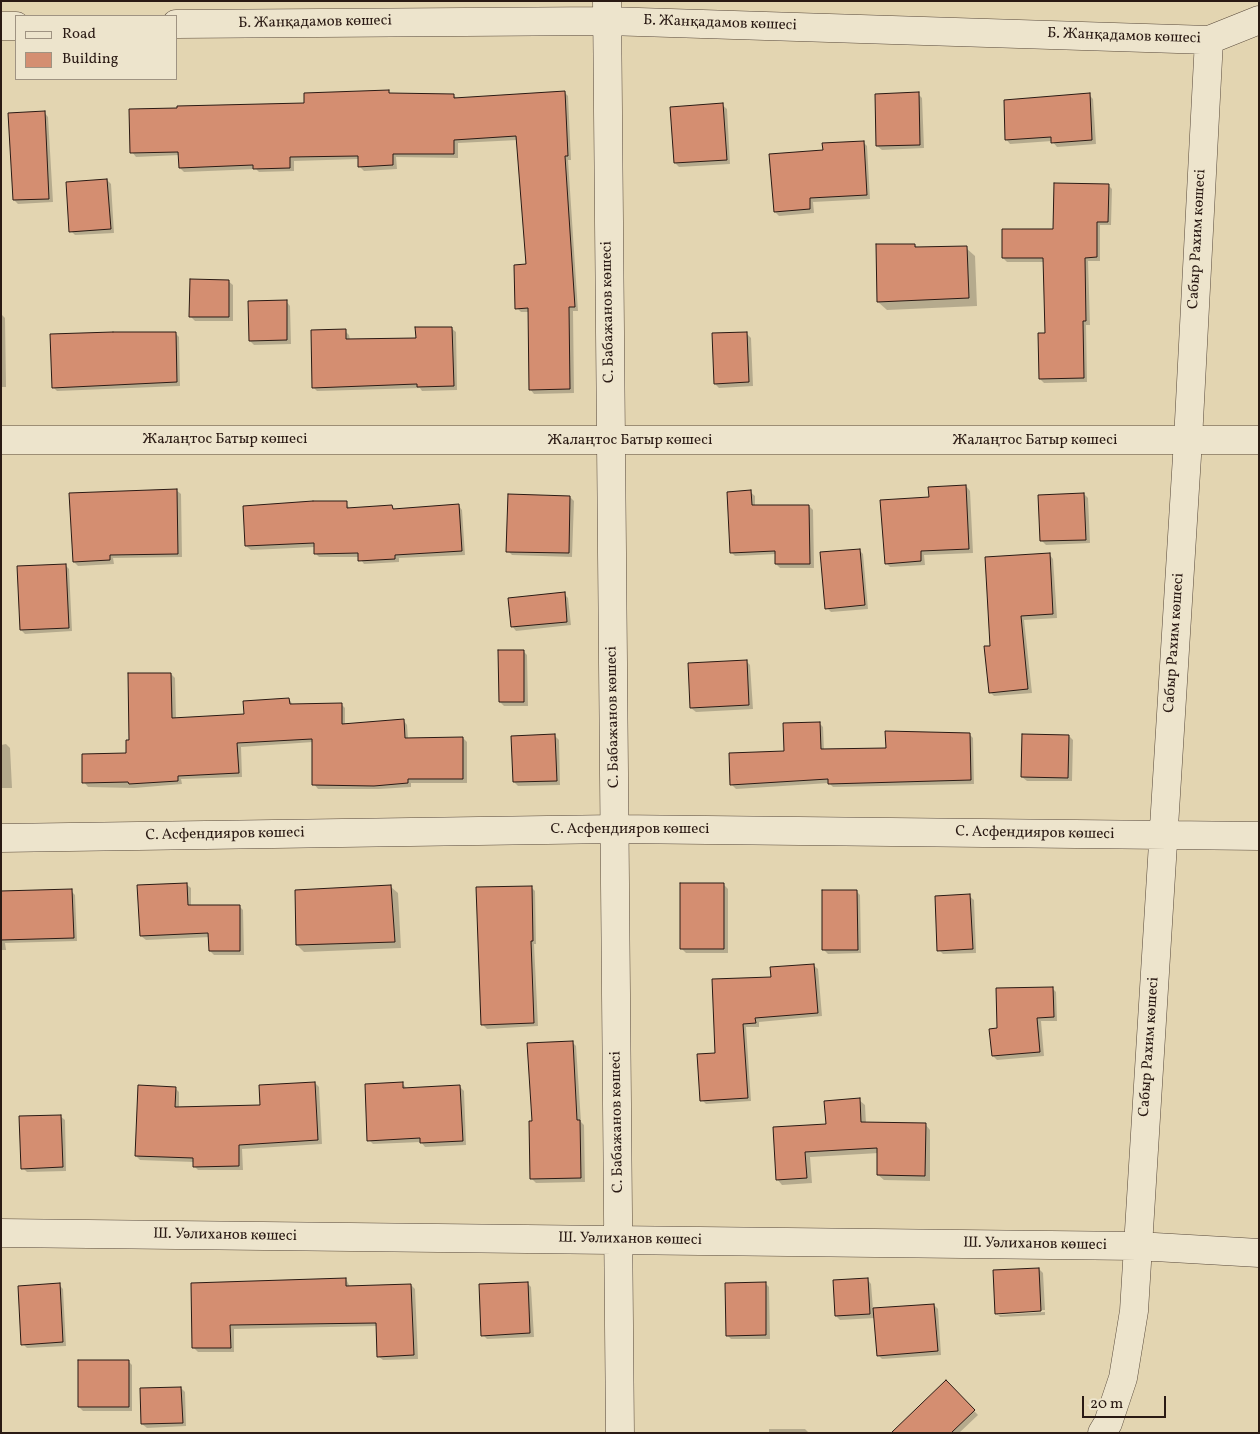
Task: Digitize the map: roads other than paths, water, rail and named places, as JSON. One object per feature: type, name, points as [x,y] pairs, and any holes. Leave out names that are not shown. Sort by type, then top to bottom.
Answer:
[{"type":"street","name":"Б. Жанқадамов көшесі","points":[[178,24],[607,11],[1209,40],[1259,20]]},
{"type":"street","name":"С. Бабажанов көшесі","points":[[607,11],[620,1433]]},
{"type":"street","points":[[1,26],[15,26]]},
{"type":"street","name":"Сабыр Рахим көшесі","points":[[1102,1433],[1108,1423],[1123,1378],[1134,1311],[1188,440],[1209,40]]},
{"type":"street","name":"Жалаңтос Батыр көшесі","points":[[1,440],[610,442],[1259,440]]},
{"type":"street","name":"С. Асфендияров көшесі","points":[[1,838],[615,829],[1259,836]]},
{"type":"street","name":"Ш. Уәлиханов көшесі","points":[[1,1233],[1137,1246],[1259,1253]]}]
